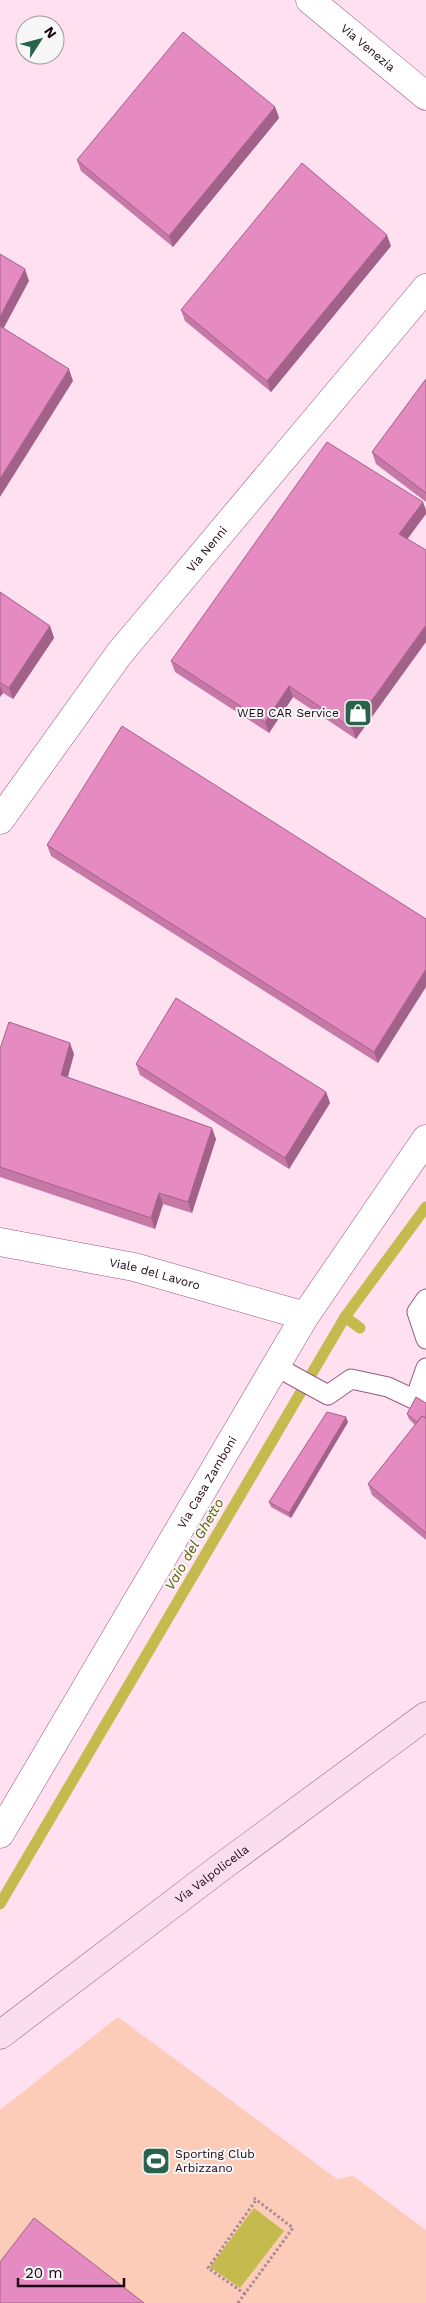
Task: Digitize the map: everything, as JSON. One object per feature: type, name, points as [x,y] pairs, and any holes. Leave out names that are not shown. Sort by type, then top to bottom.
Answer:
[{"type":"main road","name":"Via Valpolicella","points":[[0,2035],[220,1868],[426,1716]]},
{"type":"street","name":"Via Venezia","points":[[310,0],[426,96]]},
{"type":"street","name":"Via Nenni","points":[[0,820],[118,654],[426,288]]},
{"type":"street","name":"Via Casa Zamboni","points":[[0,1834],[286,1373],[305,1316],[426,1139]]},
{"type":"street","name":"Viale del Lavoro","points":[[0,1242],[134,1267],[305,1316]]},
{"type":"lane","points":[[426,1299],[417,1312],[426,1339]]},
{"type":"lane","points":[[286,1373],[328,1395],[351,1379],[388,1386],[420,1402],[426,1368]]},
{"type":"path","points":[[238,2303],[245,2294],[293,2228],[255,2199],[208,2268],[245,2294]]},
{"type":"shaded area","name":"Sporting Club Arbizzano","points":[[118,2017],[337,2179],[353,2176],[426,2230],[426,2303],[0,2303],[0,2110]]},
{"type":"shaded area","points":[[254,2208],[284,2231],[240,2288],[210,2267]]},
{"type":"building","points":[[183,32],[275,107],[169,236],[77,160]]},
{"type":"building","points":[[302,163],[387,235],[267,381],[181,310]]},
{"type":"building","points":[[0,254],[25,269],[0,317]]},
{"type":"building","points":[[0,326],[69,369],[0,479]]},
{"type":"building","points":[[426,379],[426,493],[372,452]]},
{"type":"building","points":[[327,442],[423,502],[399,534],[426,550],[426,625],[352,728],[289,686],[265,722],[171,661]]},
{"type":"building","points":[[0,592],[50,626],[9,688],[0,683]]},
{"type":"building","points":[[122,726],[426,919],[426,969],[374,1052],[47,845]]},
{"type":"building","points":[[176,998],[326,1092],[285,1158],[136,1064]]},
{"type":"building","points":[[9,1022],[70,1043],[61,1075],[212,1128],[188,1202],[159,1193],[151,1218],[0,1167],[0,1049]]},
{"type":"building","points":[[416,1397],[426,1403],[426,1418],[422,1416],[417,1422],[407,1414]]},
{"type":"building","points":[[327,1412],[346,1417],[289,1513],[269,1502]]},
{"type":"building","points":[[422,1416],[426,1418],[426,1533],[368,1484]]},
{"type":"building","points":[[34,2218],[144,2303],[0,2303],[0,2262]]},
{"type":"waterway","name":"Vaio del Ghetto","points":[[0,1904],[345,1317],[426,1207]]},
{"type":"waterway","points":[[345,1317],[360,1328]]},
{"type":"place","name":"WEB CAR Service","points":[[358,713]]},
{"type":"place","name":"Sporting Club Arbizzano","points":[[156,2161]]}]
